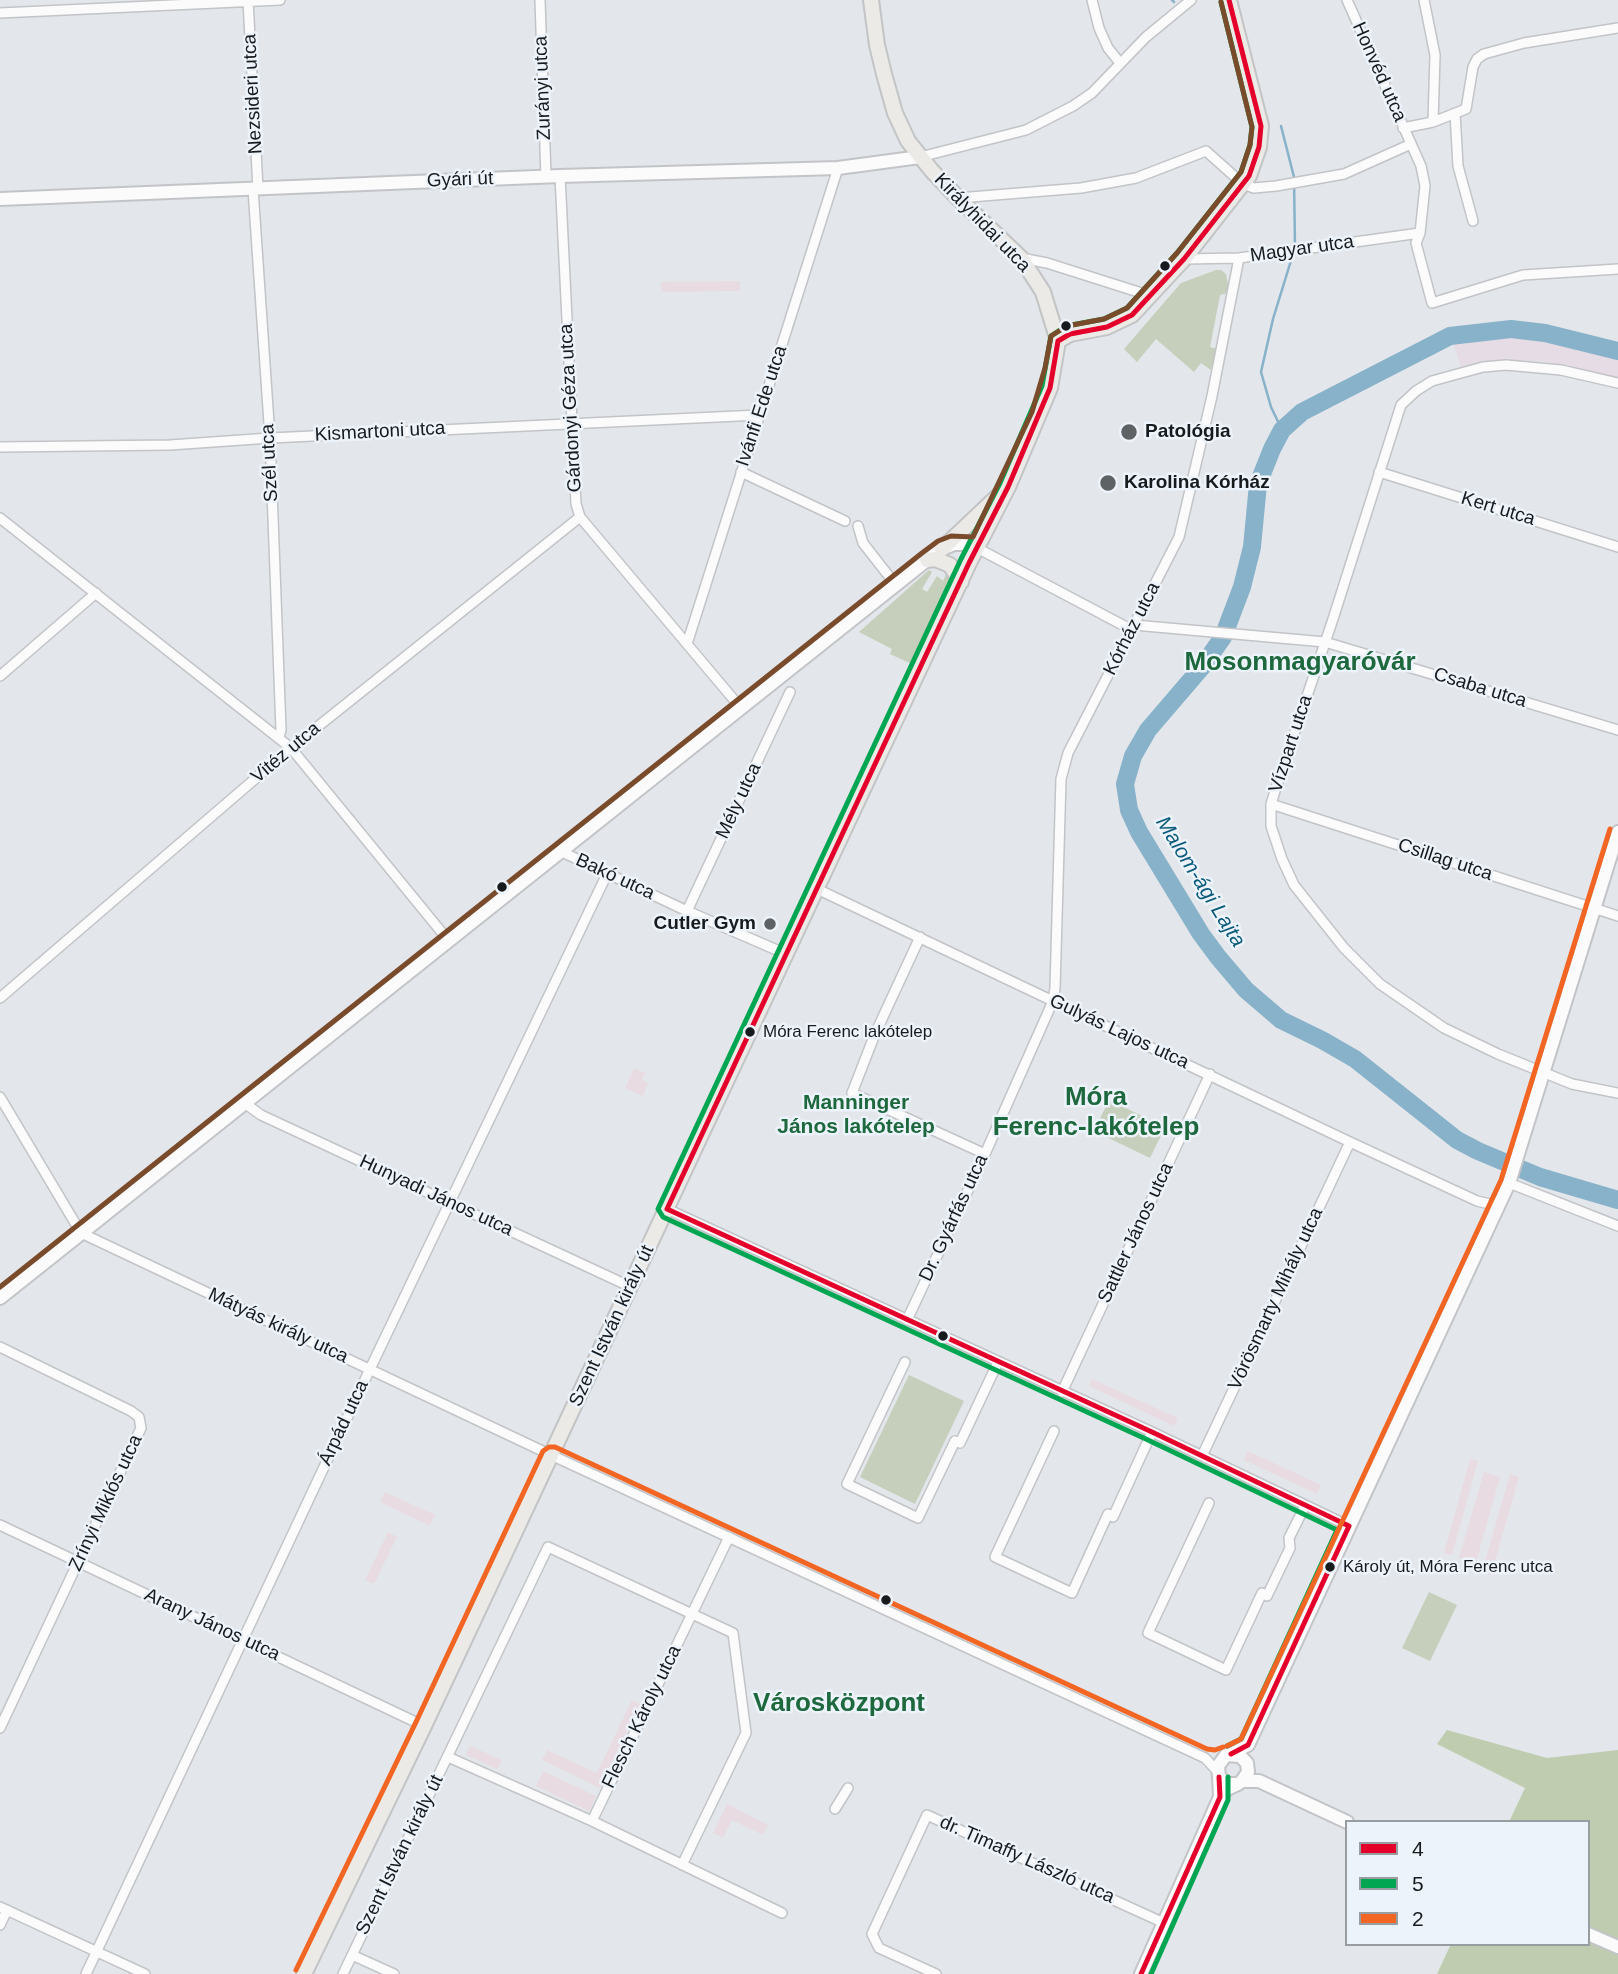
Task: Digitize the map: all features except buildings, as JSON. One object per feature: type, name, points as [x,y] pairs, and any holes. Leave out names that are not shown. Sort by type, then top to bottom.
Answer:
[{"type":"main road","name":"Királyhidai utca","points":[[871,0],[877,45],[889,95],[902,130],[920,158],[1021,258],[1043,292],[1058,341],[1050,388],[1008,487]]},
{"type":"main road","points":[[1058,341],[1070,334],[1107,327],[1132,314],[1184,259],[1243,184],[1256,160],[1261,126],[1228,0]]},
{"type":"main road","points":[[942,549],[1008,487]]},
{"type":"main road","name":"Szent István király út","points":[[304,1974],[631,1287],[976,548],[1008,487]]},
{"type":"main road","points":[[927,560],[935,559],[950,565],[961,582]]},
{"type":"street","points":[[0,13],[281,0]]},
{"type":"street","name":"Zurányi utca","points":[[540,0],[546,177]]},
{"type":"street","points":[[1093,0],[1099,27],[1108,48],[1121,63]]},
{"type":"street","name":"Honvéd utca","points":[[1347,0],[1421,166],[1425,186],[1420,233],[1416,243],[1432,303],[1522,275],[1618,269]]},
{"type":"street","points":[[1423,0],[1435,55],[1433,122]]},
{"type":"street","name":"Nezsideri utca","points":[[248,1],[256,189]]},
{"type":"street","points":[[920,158],[1026,130],[1073,106],[1092,93],[1187,2]]},
{"type":"street","points":[[1403,128],[1433,122],[1466,109],[1473,67],[1477,59],[1485,54],[1524,43],[1618,28]]},
{"type":"street","points":[[1455,113],[1458,166],[1473,221]]},
{"type":"street","points":[[958,198],[1081,188],[1136,178],[1206,151],[1243,184],[1254,188],[1294,184],[1344,174],[1411,144]]},
{"type":"street","name":"Gyári út","points":[[0,199],[561,176],[838,168],[920,158]]},
{"type":"street","name":"Ivánfi Ede utca","points":[[687,644],[838,168]]},
{"type":"street","name":"Gárdonyi Géza utca","points":[[561,176],[576,504],[580,517],[740,707]]},
{"type":"street","name":"Szél utca","points":[[256,189],[270,438],[281,730],[279,737]]},
{"type":"street","name":"Magyar utca","points":[[1184,259],[1239,258],[1420,233]]},
{"type":"street","points":[[1021,258],[1047,263],[1151,296]]},
{"type":"street","name":"Kórház utca","points":[[1053,1002],[1061,779],[1068,753],[1179,537],[1212,397],[1239,258]]},
{"type":"street","name":"Vízpart utca","points":[[1618,383],[1561,370],[1506,365],[1483,367],[1432,381],[1401,405],[1271,804],[1271,826],[1294,886],[1344,948],[1380,984],[1444,1028],[1542,1073],[1572,1084],[1618,1093]]},
{"type":"street","name":"Kismartoni utca","points":[[0,447],[170,445],[759,415]]},
{"type":"street","points":[[741,472],[845,521]]},
{"type":"street","name":"Kert utca","points":[[1379,472],[1618,547]]},
{"type":"street","name":"Vitéz utca","points":[[0,999],[291,748],[580,517]]},
{"type":"street","points":[[0,518],[291,748],[448,940]]},
{"type":"street","points":[[858,526],[863,543],[895,584]]},
{"type":"street","points":[[0,1298],[895,584],[942,549],[954,544],[967,544],[976,548]]},
{"type":"street","name":"Csaba utca","points":[[976,548],[1133,627],[1325,642],[1618,730]]},
{"type":"street","points":[[0,676],[96,593]]},
{"type":"street","name":"Mély utca","points":[[687,911],[790,692]]},
{"type":"street","name":"Csillag utca","points":[[1271,804],[1618,916]]},
{"type":"street","points":[[1141,1974],[1220,1797],[1227,1789],[1240,1783],[1247,1765],[1248,1745],[1499,1206],[1518,1157],[1618,832]]},
{"type":"street","name":"Bakó utca","points":[[560,851],[786,954]]},
{"type":"street","name":"Árpád utca","points":[[86,1974],[370,1369],[607,874]]},
{"type":"street","name":"Gulyás Lajos utca","points":[[817,889],[1349,1142],[1477,1200],[1499,1206]]},
{"type":"street","points":[[920,937],[875,1034],[852,1093],[985,1154]]},
{"type":"street","name":"Dr. Gyárfás utca","points":[[907,1320],[1053,1002]]},
{"type":"street","name":"Sattler János utca","points":[[1062,1392],[1210,1074]]},
{"type":"street","points":[[0,1097],[81,1233]]},
{"type":"street","name":"Hunyadi János utca","points":[[243,1102],[261,1115],[631,1287]]},
{"type":"street","name":"Vörösmarty Mihály utca","points":[[1202,1456],[1349,1142]]},
{"type":"street","points":[[1510,1178],[1618,1226]]},
{"type":"street","points":[[667,1209],[1152,1432],[1349,1526]]},
{"type":"street","name":"Mátyás király utca","points":[[81,1233],[551,1455],[1205,1758]]},
{"type":"street","name":"Zrínyi Miklós utca","points":[[0,1347],[131,1410],[139,1418],[141,1428],[2,1717],[0,1728]]},
{"type":"street","points":[[905,1362],[847,1484],[918,1518],[955,1441],[960,1443],[998,1362]]},
{"type":"street","points":[[1054,1431],[995,1557],[1072,1593],[1108,1514],[1113,1517],[1152,1432]]},
{"type":"street","points":[[1209,1503],[1148,1633],[1226,1670],[1262,1593],[1267,1596],[1290,1548],[1289,1538],[1306,1506]]},
{"type":"street","name":"Arany János utca","points":[[0,1525],[424,1726]]},
{"type":"street","name":"Flesch Károly utca","points":[[592,1821],[729,1537]]},
{"type":"street","name":"Szent István király út","points":[[343,1974],[548,1547],[691,1613]]},
{"type":"street","points":[[682,1865],[746,1733],[733,1633],[691,1613]]},
{"type":"street","points":[[1220,1797],[1219,1762],[1248,1745]]},
{"type":"street","points":[[448,1756],[592,1821],[782,1913]]},
{"type":"street","points":[[1205,1758],[1240,1756],[1259,1781],[1345,1821]]},
{"type":"street","points":[[1205,1758],[1227,1784],[1259,1781]]},
{"type":"street","points":[[835,1809],[848,1788]]},
{"type":"street","name":"dr. Timaffy László utca","points":[[936,1974],[879,1948],[872,1934],[927,1815],[1164,1923]]},
{"type":"street","points":[[0,1925],[4,1909],[145,1974]]},
{"type":"street","points":[[1590,1935],[1618,1947]]},
{"type":"street","points":[[352,1955],[394,1974]]},
{"type":"shaded area","points":[[740,281],[740,291],[661,292],[661,282]]},
{"type":"shaded area","points":[[1533,336],[1618,356],[1618,379],[1543,361],[1461,367],[1453,342]]},
{"type":"shaded area","points":[[634,1068],[645,1073],[642,1080],[648,1083],[643,1096],[625,1088]]},
{"type":"shaded area","points":[[1092,1379],[1178,1418],[1174,1426],[1089,1386]]},
{"type":"shaded area","points":[[1248,1451],[1321,1485],[1317,1494],[1244,1460]]},
{"type":"shaded area","points":[[1470,1459],[1478,1461],[1452,1555],[1444,1553]]},
{"type":"shaded area","points":[[1484,1472],[1500,1477],[1476,1562],[1459,1558]]},
{"type":"shaded area","points":[[1510,1474],[1519,1477],[1491,1575],[1482,1572]]},
{"type":"shaded area","points":[[385,1492],[435,1515],[430,1526],[380,1502]]},
{"type":"shaded area","points":[[388,1532],[397,1537],[374,1584],[365,1580]]},
{"type":"shaded area","points":[[632,1700],[640,1704],[600,1788],[542,1760],[547,1750],[597,1773]]},
{"type":"shaded area","points":[[470,1746],[502,1760],[497,1769],[466,1755]]},
{"type":"shaded area","points":[[543,1771],[596,1796],[589,1811],[536,1786]]},
{"type":"shaded area","points":[[727,1804],[768,1825],[763,1835],[732,1820],[723,1838],[713,1833]]},
{"type":"green space","points":[[1216,270],[1226,274],[1229,290],[1228,293],[1220,295],[1210,347],[1217,349],[1211,370],[1201,363],[1194,372],[1156,339],[1137,362],[1124,349],[1181,283]]},
{"type":"green space","points":[[929,570],[932,572],[922,589],[927,592],[937,576],[943,581],[948,570],[950,584],[912,664],[890,654],[892,649],[859,632]]},
{"type":"green space","points":[[1109,1100],[1165,1127],[1150,1158],[1094,1131]]},
{"type":"green space","points":[[909,1375],[964,1401],[915,1504],[860,1477]]},
{"type":"green space","points":[[1429,1592],[1457,1605],[1430,1661],[1402,1648]]},
{"type":"green space","points":[[1447,1730],[1547,1758],[1618,1750],[1618,1974],[1437,1974],[1450,1946],[1590,1946],[1590,1820],[1510,1820],[1525,1788],[1437,1744]]},
{"type":"waterway","points":[[1281,126],[1294,177],[1295,248]]},
{"type":"waterway","points":[[1282,430],[1271,407],[1261,372],[1273,319],[1293,254]]},
{"type":"waterway","name":"Malom-ági Lajta","points":[[1618,351],[1545,333],[1511,329],[1450,336],[1302,412],[1282,430],[1258,484],[1252,547],[1242,587],[1223,637],[1202,667],[1148,730],[1133,756],[1125,784],[1129,810],[1139,832],[1201,934],[1246,990],[1281,1020],[1355,1059],[1457,1140],[1540,1177],[1618,1200]]},
{"type":"transit line","name":"4","points":[[1229,0],[1261,126],[1259,147],[1249,176],[1184,259],[1132,315],[1107,327],[1070,334],[1058,341],[1050,388],[1008,487],[969,563],[667,1209],[1152,1432],[1349,1526],[1248,1745],[1231,1754]]},
{"type":"transit line","name":"5","points":[[1221,2],[1252,127],[1250,145],[1241,172],[1177,253],[1127,308],[1104,319],[1066,326],[1051,336],[1042,386],[1000,483],[961,559],[658,1209],[663,1217],[1337,1530],[1241,1739],[1227,1746]]},
{"type":"transit line","points":[[0,1287],[922,553],[938,541],[951,536],[973,537],[1032,412],[1051,336],[1067,326],[1104,319],[1127,308],[1177,253],[1241,172],[1250,145],[1252,127],[1221,2]]},
{"type":"transit line","name":"2","points":[[1227,1746],[1241,1739],[1501,1180],[1610,829]]},
{"type":"transit line","name":"2","points":[[296,1970],[543,1451],[549,1447],[555,1447],[1207,1749],[1223,1747]]},
{"type":"transit line","name":"4","points":[[1141,1974],[1220,1797],[1219,1777]]},
{"type":"transit line","name":"5","points":[[1151,1974],[1228,1800],[1228,1777]]},
{"type":"place","name":"Patológia","points":[[1129,432]]},
{"type":"place","name":"Karolina Kórház","points":[[1108,483]]},
{"type":"place","name":"Cutler Gym","points":[[770,924]]},
{"type":"place","name":"Móra Ferenc lakótelep","points":[[750,1032]]},
{"type":"place","name":"Károly út, Móra Ferenc utca","points":[[1330,1567]]},
{"type":"district","name":"Mosonmagyaróvár","points":[[1300,663]]},
{"type":"district","name":"Móra Ferenc-lakótelep","points":[[1096,1113]]},
{"type":"district","name":"Manninger János lakótelep","points":[[856,1115]]},
{"type":"district","name":"Városközpont","points":[[839,1704]]}]
